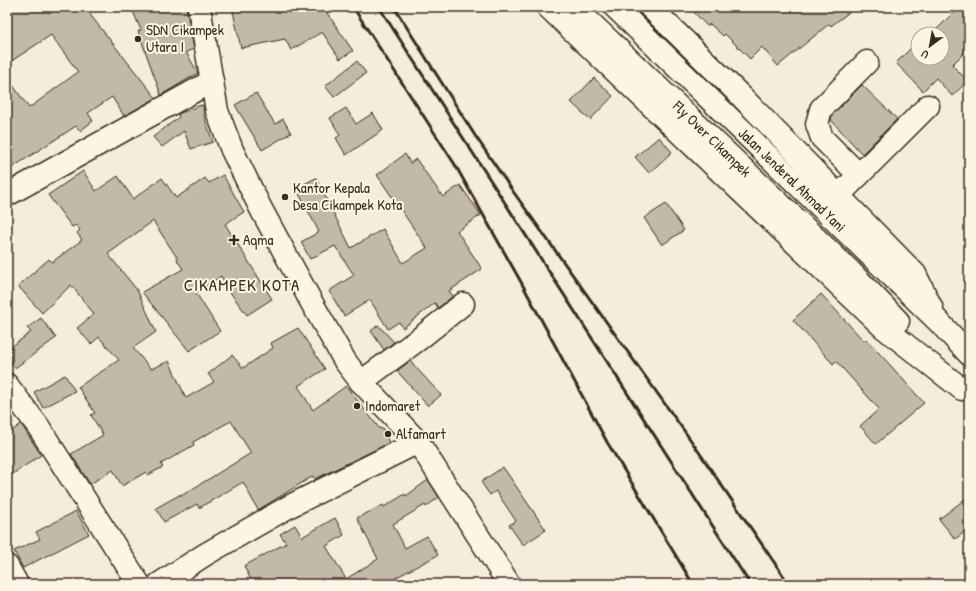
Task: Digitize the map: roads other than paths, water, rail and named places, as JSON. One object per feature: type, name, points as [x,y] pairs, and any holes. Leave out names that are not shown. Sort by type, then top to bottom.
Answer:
[{"type":"main road","points":[[198,7],[217,111],[232,150],[261,209],[345,361],[361,382],[418,442],[506,583]]},
{"type":"main road","points":[[548,7],[883,327],[966,392]]},
{"type":"main road","name":"Fly Over Cikampek","points":[[574,7],[850,271],[966,392]]},
{"type":"main road","name":"Jalan Jenderal Ahmad Yani","points":[[615,7],[968,352]]},
{"type":"main road","points":[[650,7],[742,97],[915,274],[938,322]]},
{"type":"main road","points":[[859,175],[822,138],[816,124],[821,109],[867,62]]},
{"type":"main road","points":[[7,195],[212,80]]},
{"type":"main road","points":[[838,196],[928,106]]},
{"type":"main road","points":[[361,382],[463,304]]},
{"type":"main road","points":[[7,385],[38,426],[139,584]]},
{"type":"main road","points":[[159,584],[206,554],[290,506],[418,442]]},
{"type":"main road","points":[[7,566],[17,584]]},
{"type":"railway","points":[[353,7],[454,163],[521,282],[607,442],[693,584]]},
{"type":"railway","points":[[379,7],[750,584]]},
{"type":"railway","points":[[394,7],[474,134],[512,190],[690,439],[789,584]]},
{"type":"place","name":"SDN Cikampek Utara I","points":[[138,39]]},
{"type":"place","name":"Kantor Kepala Desa Cikampek Kota","points":[[285,197]]},
{"type":"place","name":"Aqma","points":[[234,240]]},
{"type":"place","name":"Indomaret","points":[[357,406]]},
{"type":"place","name":"Alfamart","points":[[388,434]]},
{"type":"district","name":"CIKAMPEK KOTA","points":[[242,285]]}]
